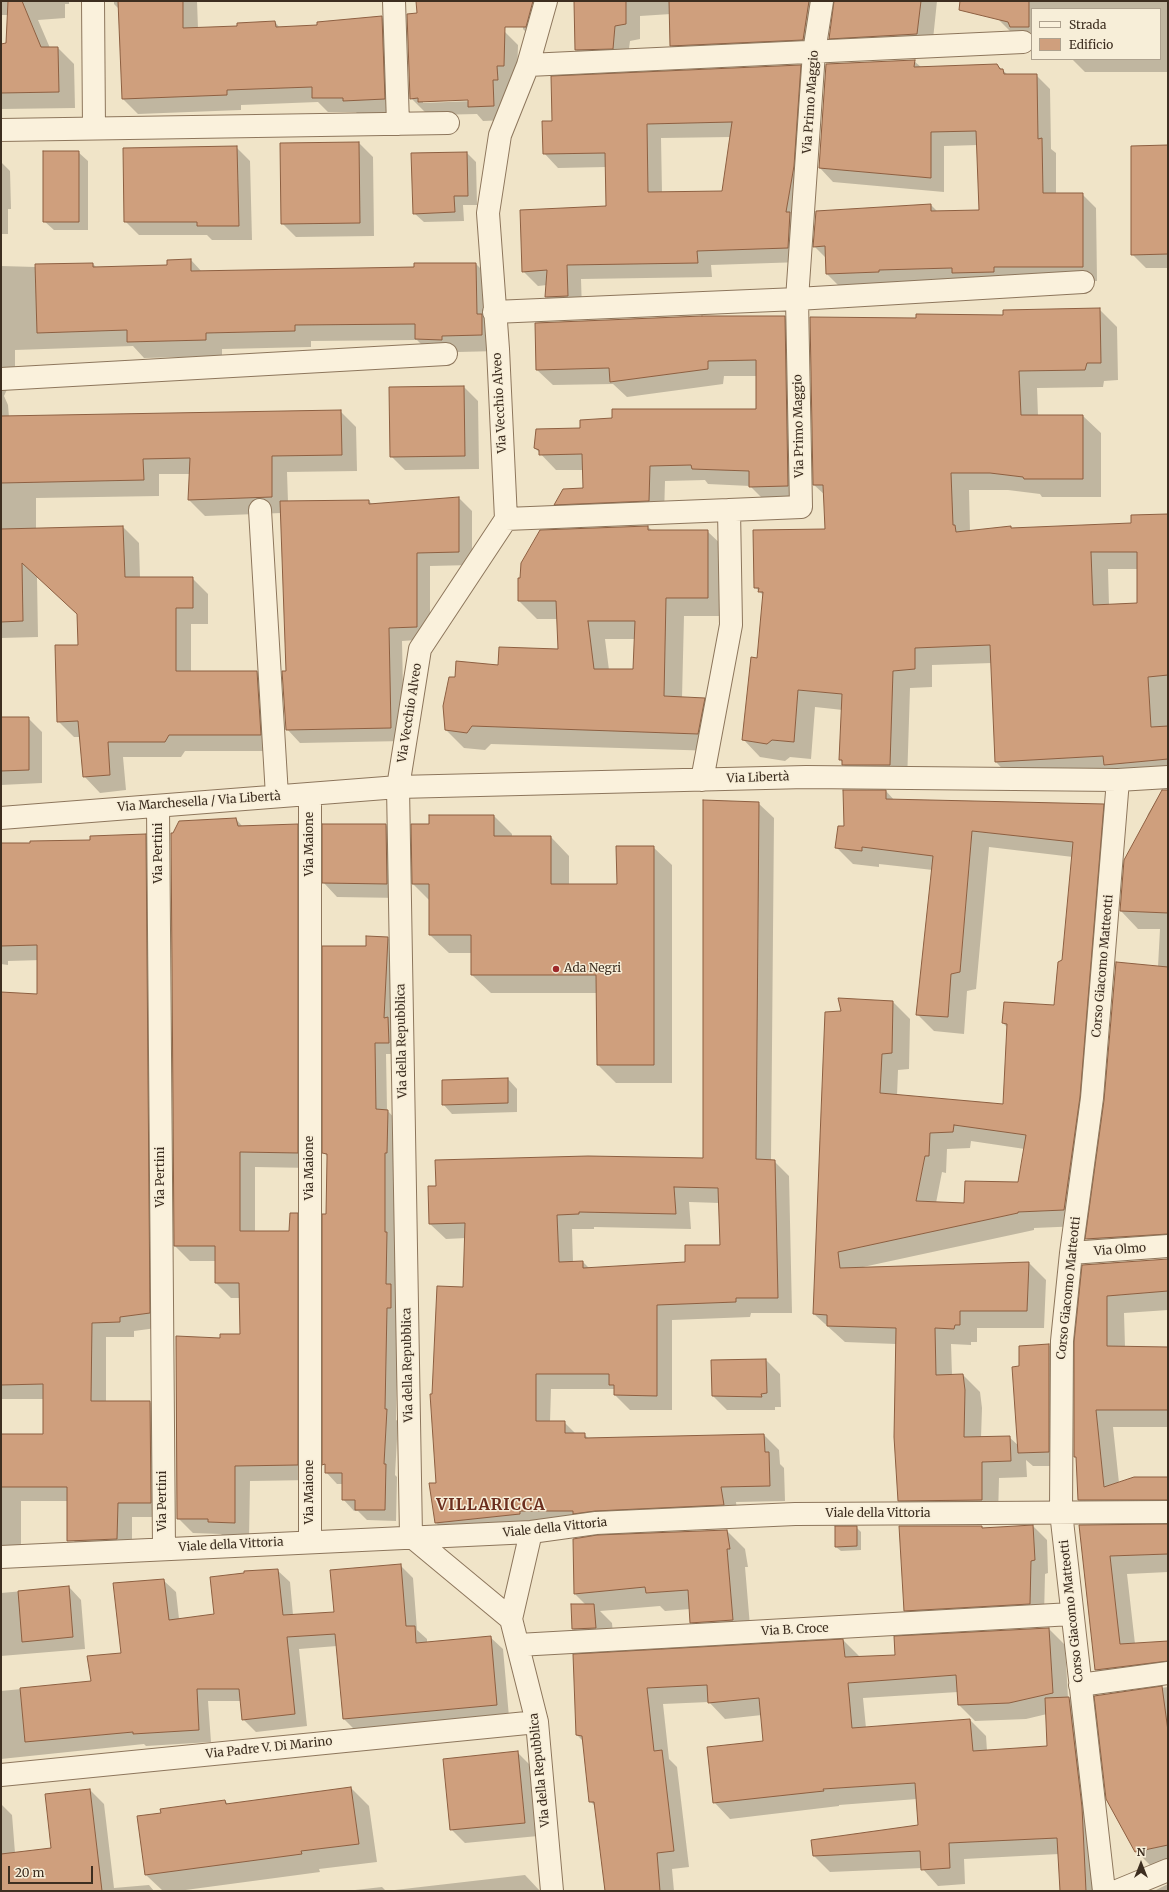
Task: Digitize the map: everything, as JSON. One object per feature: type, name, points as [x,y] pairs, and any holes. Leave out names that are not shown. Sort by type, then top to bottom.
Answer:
[{"type":"street","points":[[93,1],[94,128]]},
{"type":"street","points":[[394,1],[398,124]]},
{"type":"street","name":"Via Vecchio Alveo","points":[[398,787],[420,649],[506,519],[498,349],[494,312],[488,213],[500,135],[528,65],[546,1]]},
{"type":"street","name":"Via Primo Maggio","points":[[729,510],[801,507],[797,299],[814,52],[822,1]]},
{"type":"street","points":[[528,65],[1023,42]]},
{"type":"street","points":[[1,130],[448,123]]},
{"type":"street","points":[[494,312],[797,299],[1083,282]]},
{"type":"street","points":[[1,379],[446,354]]},
{"type":"street","points":[[260,510],[277,796]]},
{"type":"street","points":[[506,519],[729,510],[731,625],[702,780]]},
{"type":"street","name":"Via Libertà","points":[[398,787],[806,777],[1118,780],[1168,777]]},
{"type":"street","name":"Corso Giacomo Matteotti","points":[[1104,1891],[1061,1512],[1062,1341],[1071,1253],[1092,1098],[1118,780]]},
{"type":"street","name":"Via Marchesella / Via Libertà","points":[[1,818],[398,787]]},
{"type":"street","name":"Via della Repubblica","points":[[398,787],[411,1536]]},
{"type":"street","name":"Via Maione","points":[[310,794],[310,1541]]},
{"type":"street","name":"Via Pertini","points":[[158,806],[164,1549]]},
{"type":"street","name":"Via Olmo","points":[[1071,1253],[1168,1246]]},
{"type":"street","name":"Viale della Vittoria","points":[[1,1557],[411,1536],[531,1532],[596,1523],[795,1514],[1168,1512]]},
{"type":"street","points":[[411,1536],[511,1618],[531,1532]]},
{"type":"street","name":"Via B. Croce","points":[[518,1645],[1072,1614]]},
{"type":"street","name":"Via della Repubblica","points":[[511,1618],[537,1722],[552,1891]]},
{"type":"street","points":[[1080,1686],[1168,1673]]},
{"type":"street","name":"Via Padre V. Di Marino","points":[[1,1775],[537,1722]]},
{"type":"street","points":[[1117,1891],[1168,1870]]},
{"type":"building","points":[[8,1],[22,1],[41,47],[58,47],[59,92],[1,93],[1,44],[6,43]]},
{"type":"building","points":[[118,1],[183,1],[183,28],[237,26],[237,23],[275,21],[276,27],[317,25],[317,22],[382,16],[385,99],[343,101],[343,98],[312,98],[312,87],[227,90],[227,95],[122,99]]},
{"type":"building","points":[[416,1],[533,1],[526,27],[505,27],[504,66],[497,66],[498,80],[493,80],[494,106],[468,107],[468,100],[418,102],[418,98],[410,99],[407,14],[417,13]]},
{"type":"building","points":[[574,1],[626,1],[626,24],[615,26],[613,49],[575,50]]},
{"type":"building","points":[[669,1],[809,1],[803,40],[670,46]]},
{"type":"building","points":[[834,1],[921,1],[917,34],[829,39]]},
{"type":"building","points":[[960,1],[1029,1],[1029,27],[1010,27],[1008,22],[959,10]]},
{"type":"building","points":[[915,60],[914,67],[997,64],[1000,69],[1003,69],[1004,74],[1037,74],[1038,139],[1042,138],[1043,193],[1083,193],[1083,267],[994,267],[994,272],[952,273],[952,268],[879,270],[879,272],[826,274],[825,246],[813,247],[816,211],[931,204],[931,211],[979,210],[976,131],[931,132],[931,178],[819,168],[826,64]]},
{"type":"building","points":[[801,65],[794,166],[786,212],[790,212],[788,248],[697,251],[698,263],[567,265],[568,296],[545,297],[547,270],[522,272],[520,210],[606,206],[605,153],[543,154],[542,121],[552,121],[551,76]],"holes":[[[732,122],[722,191],[648,192],[647,124]]]},
{"type":"building","points":[[359,142],[360,223],[281,224],[280,143]]},
{"type":"building","points":[[1168,145],[1168,254],[1131,255],[1131,146]]},
{"type":"building","points":[[237,146],[239,226],[197,226],[197,222],[124,222],[123,148]]},
{"type":"building","points":[[43,151],[79,151],[79,222],[43,222]]},
{"type":"building","points":[[467,152],[468,196],[454,196],[455,212],[413,214],[411,153]]},
{"type":"building","points":[[191,259],[191,271],[414,267],[414,263],[476,263],[477,314],[482,314],[482,335],[442,336],[442,340],[415,339],[415,324],[295,325],[295,331],[206,333],[206,340],[127,342],[127,330],[37,333],[35,264],[93,263],[93,267],[167,265],[167,260]]},
{"type":"building","points":[[1100,308],[1101,363],[1087,363],[1085,370],[1019,371],[1021,415],[1083,415],[1083,479],[1024,479],[1023,477],[990,473],[951,473],[953,525],[955,525],[956,532],[1011,526],[1011,528],[1131,523],[1131,515],[1168,514],[1168,675],[1148,677],[1151,727],[1168,726],[1168,759],[1104,765],[1103,756],[995,762],[990,645],[915,648],[915,669],[893,671],[890,765],[842,765],[842,760],[839,760],[842,694],[798,690],[794,742],[772,740],[767,744],[742,740],[751,657],[757,658],[763,592],[758,592],[759,588],[754,588],[753,530],[825,529],[823,485],[813,485],[810,317],[916,318],[916,314],[1003,315],[1003,310]],"holes":[[[1091,552],[1137,552],[1137,603],[1093,605]]]},
{"type":"building","points":[[702,316],[785,316],[788,486],[749,487],[749,471],[692,469],[691,465],[650,466],[649,501],[554,505],[563,489],[583,488],[582,454],[539,455],[539,450],[534,448],[536,429],[580,428],[580,420],[612,418],[612,409],[756,409],[756,360],[708,361],[708,369],[610,382],[609,368],[536,370],[535,323]]},
{"type":"building","points":[[464,386],[465,456],[390,457],[389,387]]},
{"type":"building","points":[[341,410],[342,455],[272,456],[272,497],[188,500],[190,458],[143,459],[144,480],[1,483],[1,416]]},
{"type":"building","points":[[459,497],[459,552],[417,553],[417,627],[389,628],[391,728],[286,730],[282,671],[286,671],[280,501],[369,500],[369,504]]},
{"type":"building","points":[[123,526],[125,577],[193,577],[193,608],[176,608],[176,671],[257,671],[261,735],[169,735],[165,742],[108,742],[110,775],[83,777],[78,721],[57,722],[55,645],[78,645],[77,614],[22,563],[23,621],[1,622],[1,529]]},
{"type":"building","points":[[648,526],[648,530],[708,530],[708,598],[666,598],[664,696],[705,698],[698,734],[472,726],[467,733],[445,730],[443,706],[449,677],[455,677],[456,661],[498,665],[499,647],[558,649],[556,601],[518,601],[518,578],[520,578],[521,563],[540,530]],"holes":[[[588,621],[635,621],[633,669],[594,669]]]},
{"type":"building","points":[[1,717],[29,717],[29,770],[1,771]]},
{"type":"building","points":[[843,790],[886,790],[886,799],[1104,804],[1080,1097],[1064,1210],[1018,1212],[838,1252],[840,1268],[1029,1262],[1027,1311],[960,1311],[960,1325],[955,1325],[954,1329],[935,1328],[936,1375],[963,1374],[965,1390],[964,1437],[1010,1436],[1011,1461],[982,1462],[982,1500],[898,1501],[894,1437],[896,1328],[827,1326],[827,1315],[813,1314],[825,1012],[841,1011],[838,998],[893,1001],[892,1053],[882,1054],[880,1093],[1003,1104],[1007,1024],[1002,1023],[1004,1002],[1054,1005],[1058,962],[1062,960],[1073,842],[972,831],[960,972],[951,974],[948,1017],[916,1015],[933,856],[862,847],[862,851],[835,848],[838,826],[844,826]],"holes":[[[954,1125],[1026,1135],[1018,1182],[965,1181],[964,1203],[916,1201],[925,1156],[929,1156],[930,1133],[953,1132]]]},
{"type":"building","points":[[1162,790],[1168,790],[1168,913],[1120,911],[1124,860]]},
{"type":"building","points":[[703,800],[759,802],[756,1159],[775,1160],[778,1298],[736,1298],[736,1302],[657,1305],[657,1396],[614,1395],[614,1385],[609,1385],[609,1374],[536,1374],[536,1421],[565,1421],[565,1433],[585,1433],[585,1438],[764,1434],[765,1452],[769,1452],[770,1486],[721,1487],[724,1505],[595,1511],[573,1514],[573,1511],[520,1511],[520,1514],[435,1523],[429,1483],[436,1483],[430,1394],[432,1394],[437,1286],[463,1287],[465,1223],[429,1224],[428,1186],[436,1186],[435,1160],[588,1156],[703,1158]],"holes":[[[674,1187],[718,1188],[720,1245],[685,1245],[685,1262],[583,1268],[583,1261],[559,1262],[557,1215],[579,1214],[579,1212],[676,1214]]]},
{"type":"building","points":[[429,815],[494,815],[494,836],[551,836],[551,884],[617,884],[616,846],[654,846],[654,1065],[597,1065],[596,975],[471,975],[471,935],[429,935],[429,884],[412,884],[411,824],[429,824]]},
{"type":"building","points":[[236,818],[238,826],[298,824],[298,1153],[240,1152],[240,1231],[289,1231],[290,1213],[298,1213],[298,1465],[235,1466],[235,1523],[208,1522],[208,1519],[177,1519],[176,1336],[220,1338],[220,1334],[240,1334],[239,1283],[215,1283],[215,1246],[174,1246],[171,833],[173,833],[179,821]]},
{"type":"building","points":[[322,824],[386,824],[387,884],[322,883]]},
{"type":"building","points":[[146,834],[150,1313],[120,1317],[120,1322],[92,1323],[91,1401],[150,1401],[151,1503],[118,1503],[117,1539],[67,1541],[67,1487],[1,1487],[1,1434],[43,1434],[43,1384],[1,1385],[1,992],[37,994],[37,945],[1,946],[1,843],[90,840],[90,836]]},
{"type":"building","points":[[366,936],[388,937],[384,1018],[388,1017],[389,1043],[375,1043],[376,1109],[388,1110],[387,1153],[385,1153],[385,1232],[387,1232],[386,1284],[391,1284],[391,1308],[387,1308],[385,1409],[387,1409],[384,1464],[386,1464],[385,1510],[355,1510],[355,1500],[342,1500],[342,1473],[325,1473],[325,1464],[322,1465],[322,1214],[326,1214],[327,1154],[322,1153],[322,946],[366,946]]},
{"type":"building","points":[[1116,962],[1168,967],[1168,1234],[1085,1239],[1104,1100]]},
{"type":"building","points":[[508,1078],[508,1103],[442,1105],[442,1080]]},
{"type":"building","points":[[1168,1259],[1168,1291],[1107,1296],[1107,1346],[1168,1347],[1168,1410],[1096,1410],[1104,1487],[1134,1477],[1168,1477],[1168,1500],[1078,1500],[1076,1457],[1074,1457],[1074,1342],[1082,1265]]},
{"type":"building","points":[[1049,1344],[1049,1452],[1018,1453],[1012,1367],[1019,1366],[1019,1346]]},
{"type":"building","points":[[766,1359],[767,1393],[761,1394],[762,1397],[712,1396],[711,1360]]},
{"type":"building","points":[[1168,1524],[1168,1554],[1110,1556],[1120,1644],[1168,1641],[1168,1661],[1095,1670],[1079,1525]]},
{"type":"building","points":[[1033,1525],[1035,1560],[1031,1561],[1030,1604],[904,1611],[899,1526],[982,1526],[982,1528]]},
{"type":"building","points":[[835,1526],[857,1526],[857,1546],[835,1547]]},
{"type":"building","points":[[727,1530],[730,1549],[727,1549],[733,1620],[690,1623],[688,1590],[646,1593],[645,1587],[574,1594],[573,1539],[597,1535]]},
{"type":"building","points":[[401,1564],[406,1626],[415,1626],[416,1643],[491,1636],[497,1705],[343,1719],[335,1634],[287,1637],[295,1714],[242,1720],[239,1689],[197,1689],[199,1730],[133,1734],[133,1732],[25,1742],[20,1688],[91,1681],[87,1656],[121,1653],[113,1583],[164,1579],[169,1620],[214,1614],[210,1577],[244,1573],[244,1571],[278,1569],[283,1615],[334,1612],[330,1570]]},
{"type":"building","points":[[69,1586],[73,1637],[22,1642],[18,1591]]},
{"type":"building","points":[[571,1604],[594,1604],[596,1628],[572,1629]]},
{"type":"building","points":[[1049,1628],[1053,1693],[1009,1703],[958,1705],[956,1675],[848,1683],[852,1728],[970,1719],[973,1751],[1047,1746],[1045,1698],[1069,1697],[1082,1807],[1086,1891],[1060,1891],[1057,1838],[949,1843],[950,1868],[921,1870],[920,1851],[813,1856],[811,1840],[918,1825],[915,1783],[823,1789],[824,1791],[713,1803],[707,1747],[763,1741],[759,1698],[708,1703],[707,1685],[647,1688],[654,1751],[662,1750],[674,1851],[657,1853],[660,1891],[605,1891],[594,1802],[589,1802],[582,1736],[576,1735],[573,1654],[843,1639],[845,1657],[895,1655],[894,1636]]},
{"type":"building","points":[[1162,1686],[1168,1731],[1168,1845],[1135,1852],[1106,1799],[1094,1696]]},
{"type":"building","points":[[518,1751],[525,1823],[450,1830],[443,1759]]},
{"type":"building","points":[[351,1787],[359,1844],[301,1851],[302,1854],[145,1875],[137,1816],[161,1813],[160,1809],[225,1800],[226,1804]]},
{"type":"building","points":[[90,1789],[102,1891],[1,1891],[1,1854],[51,1848],[45,1794]]},
{"type":"place","name":"Ada Negri","points":[[556,969]]},
{"type":"district","name":"VILLARICCA","points":[[491,1505]]}]
